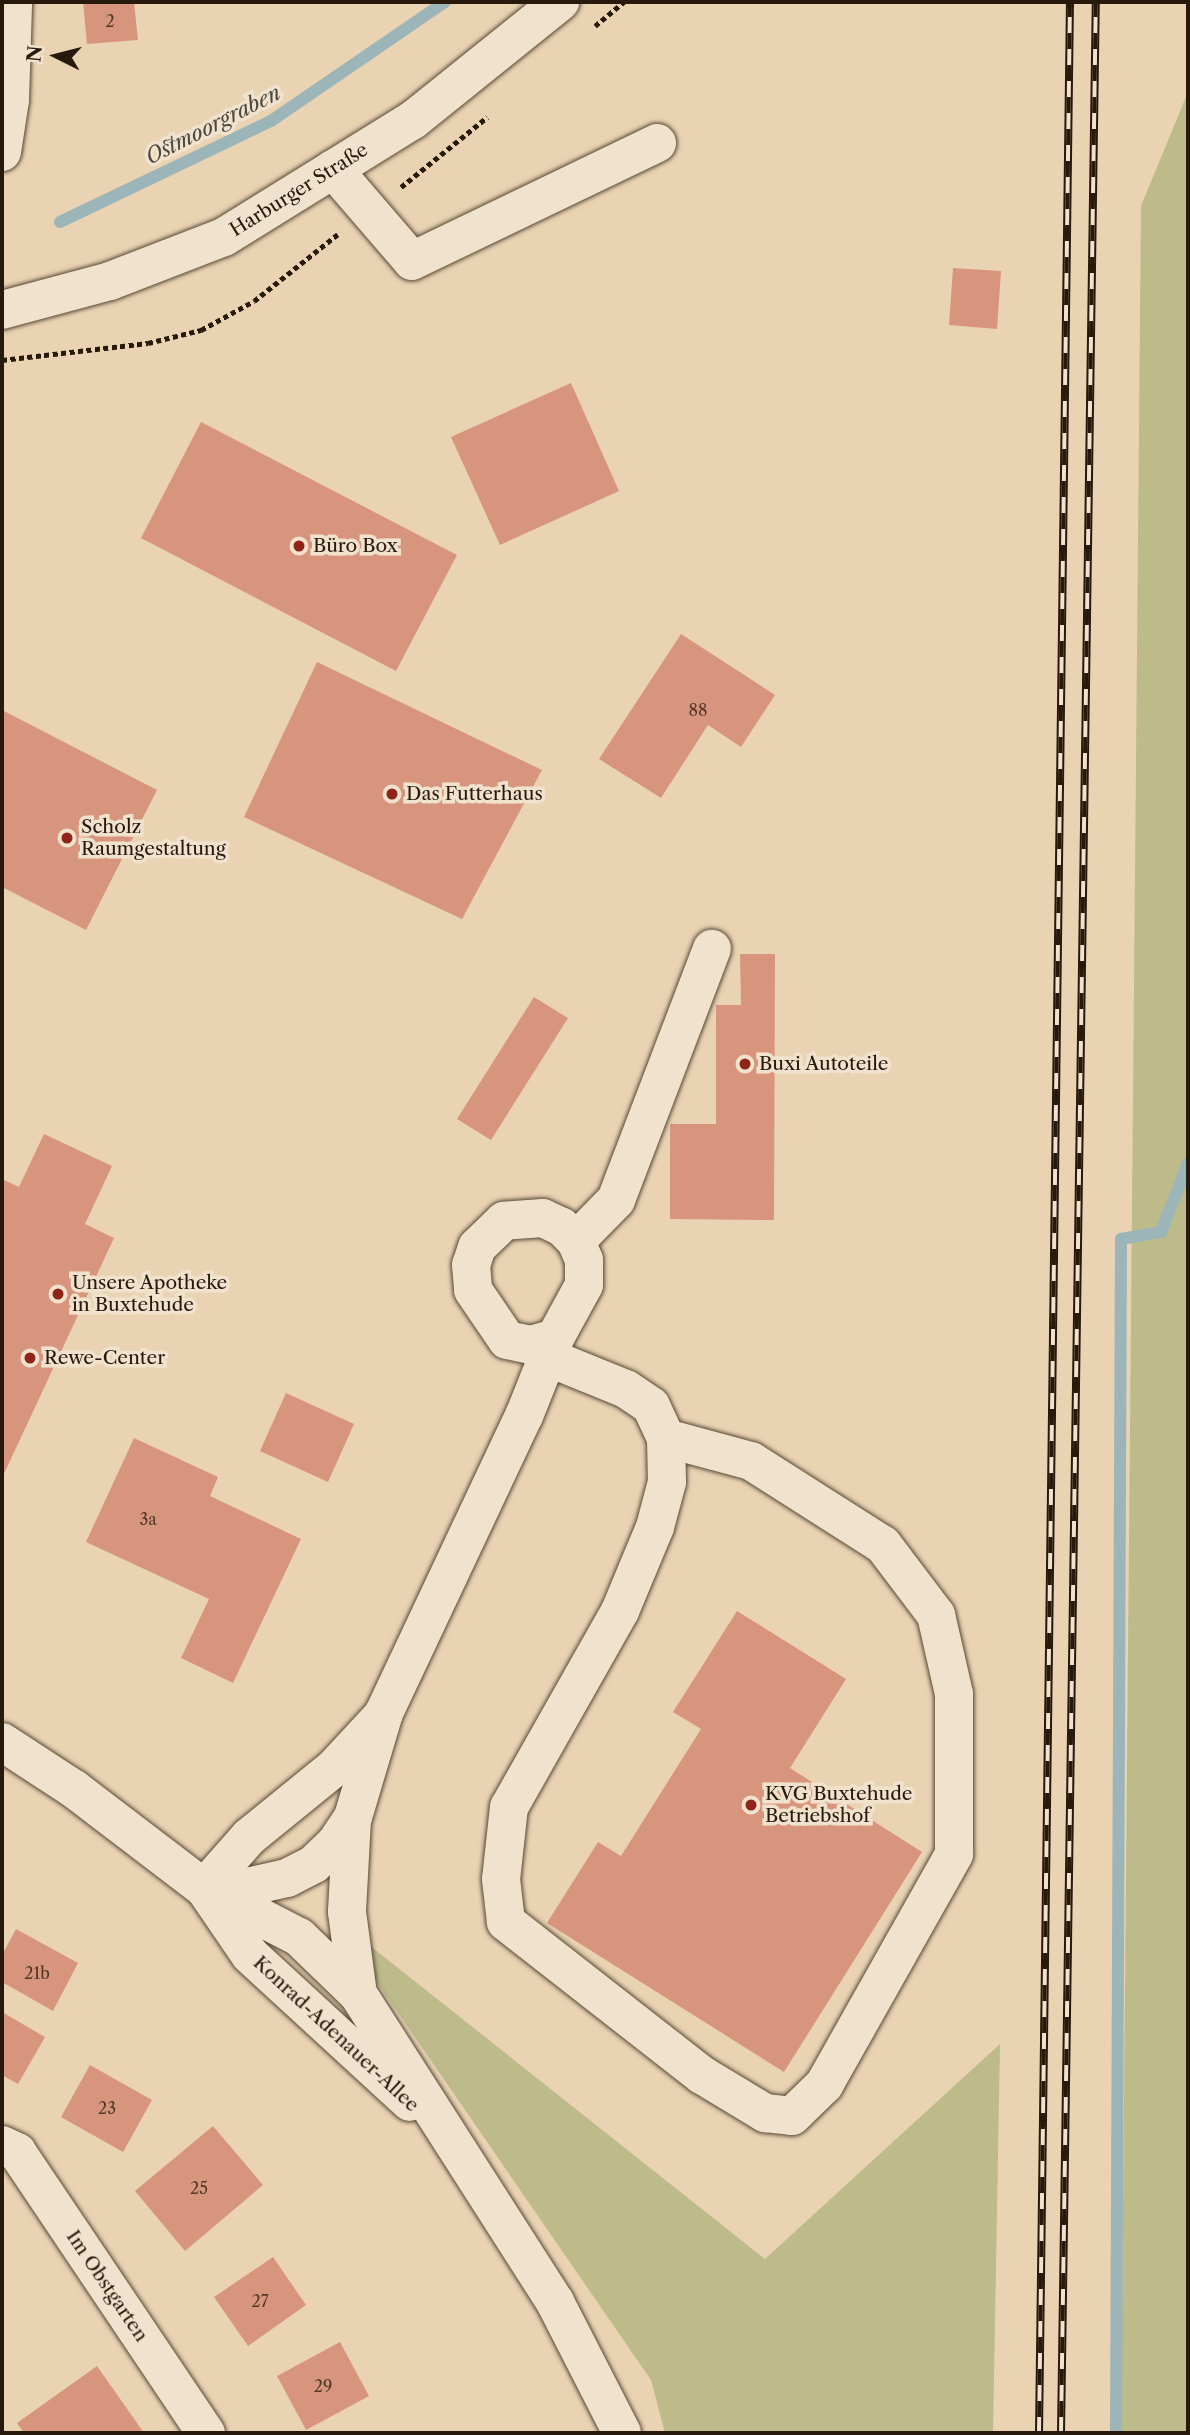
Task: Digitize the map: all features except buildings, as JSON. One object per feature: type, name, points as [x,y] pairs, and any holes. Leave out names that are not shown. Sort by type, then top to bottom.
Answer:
[{"type":"street","points":[[2,152],[10,100],[13,2]]},
{"type":"street","name":"Harburger Straße","points":[[2,310],[110,281],[225,237],[413,120],[560,2]]},
{"type":"street","points":[[333,170],[412,261],[657,143]]},
{"type":"street","points":[[524,1416],[507,1340],[473,1290],[471,1265],[477,1247],[504,1221],[523,1216],[543,1218],[562,1227],[576,1241],[616,1200],[712,949]]},
{"type":"street","name":"Konrad-Adenauer-Allee","points":[[358,1994],[347,1912],[353,1817],[384,1713],[524,1416],[551,1348],[584,1285],[584,1260],[576,1241]]},
{"type":"street","points":[[507,1340],[551,1348],[652,1406],[666,1438],[667,1482],[655,1527],[620,1611],[509,1807],[501,1879],[506,1922],[702,2074],[765,2113],[792,2116],[824,2085],[954,1854],[954,1694],[936,1615],[883,1545],[751,1461],[666,1438]]},
{"type":"street","name":"Konrad-Adenauer-Allee","points":[[204,1888],[249,1837],[335,1767],[384,1713]]},
{"type":"street","name":"Konrad-Adenauer-Allee","points":[[2,1742],[84,1796],[204,1888],[299,1937],[358,1994],[555,2302],[622,2433]]},
{"type":"street","name":"Konrad-Adenauer-Allee","points":[[204,1888],[238,1889],[287,1878],[314,1864],[335,1844],[353,1817]]},
{"type":"street","name":"Konrad-Adenauer-Allee","points":[[204,1888],[250,1955],[450,2139]]},
{"type":"street","name":"Im Obstgarten","points":[[2,2145],[17,2152],[206,2433]]},
{"type":"shaded area","points":[[1188,92],[1188,2433],[1121,2433],[1141,206]]},
{"type":"shaded area","points":[[330,1914],[765,2259],[1000,2044],[993,2433],[665,2433],[651,2380]]},
{"type":"waterway","name":"Ostmoorgraben","points":[[60,222],[271,121],[445,2]]},
{"type":"waterway","points":[[1116,2433],[1121,1239],[1161,1232],[1188,1163]]},
{"type":"railway","points":[[1039,2433],[1070,2]]},
{"type":"railway","points":[[1061,2433],[1096,2]]},
{"type":"place","name":"Büro Box","points":[[299,546]]},
{"type":"place","name":"Das Futterhaus","points":[[392,794]]},
{"type":"place","name":"Scholz Raumgestaltung","points":[[67,838]]},
{"type":"place","name":"Buxi Autoteile","points":[[745,1064]]},
{"type":"place","name":"Unsere Apotheke in Buxtehude","points":[[58,1294]]},
{"type":"place","name":"Rewe-Center","points":[[30,1358]]},
{"type":"place","name":"KVG Buxtehude Betriebshof","points":[[751,1805]]}]
